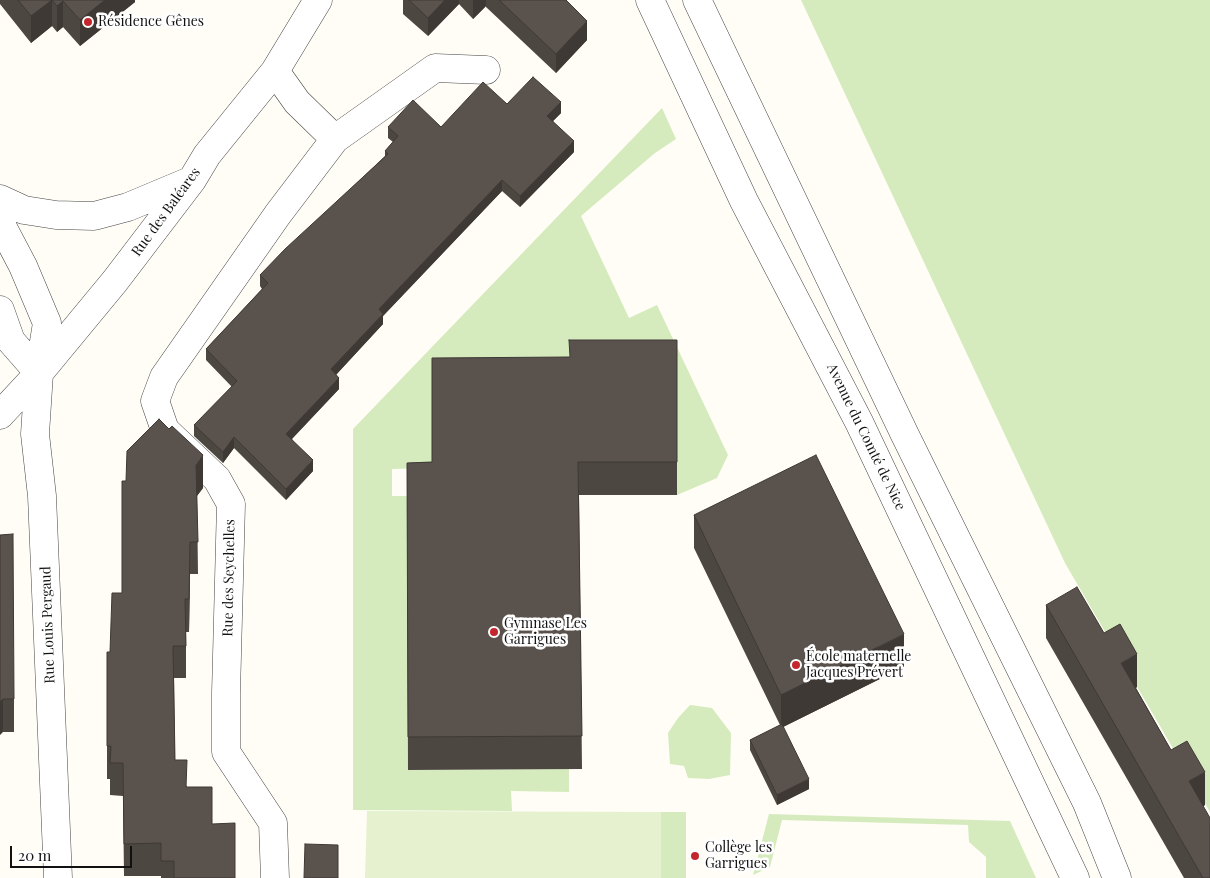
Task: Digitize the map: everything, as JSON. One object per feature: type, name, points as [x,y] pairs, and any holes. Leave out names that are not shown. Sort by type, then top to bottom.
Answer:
[{"type":"street","name":"Rue des Baléares","points":[[0,415],[39,373],[115,281],[192,180],[207,155],[275,71],[318,0]]},
{"type":"street","name":"Avenue du Comté de Nice","points":[[650,0],[744,201],[859,422],[1075,878]]},
{"type":"street","points":[[697,0],[905,435],[1087,804],[1117,878]]},
{"type":"street","name":"Rue des Seychelles","points":[[275,878],[273,823],[226,752],[231,504],[216,480],[164,430],[155,401],[164,377],[278,214],[335,139],[435,68],[486,70]]},
{"type":"street","points":[[275,71],[297,102],[335,139]]},
{"type":"street","points":[[0,199],[24,210],[56,215],[94,216],[128,207],[192,180]]},
{"type":"street","name":"Rue Louis Pergaud","points":[[0,210],[3,228],[23,266],[47,323],[39,373],[35,434],[43,515],[58,878]]},
{"type":"street","points":[[0,310],[11,341],[39,373]]},
{"type":"green space","points":[[801,0],[1210,0],[1210,812],[1065,563]]},
{"type":"green space","points":[[662,108],[676,139],[655,153],[581,216],[629,318],[657,305],[728,455],[717,478],[677,495],[677,373],[432,468],[392,469],[392,496],[407,496],[409,770],[569,769],[569,792],[511,791],[512,811],[353,810],[353,429]]},
{"type":"green space","points":[[690,705],[712,708],[731,733],[730,775],[709,779],[688,778],[684,766],[670,764],[668,733]]},
{"type":"green space","points":[[367,811],[661,812],[661,878],[365,878]]},
{"type":"green space","points":[[661,812],[686,812],[686,878],[661,878]]},
{"type":"green space","points":[[769,814],[1010,821],[1036,878],[986,878],[986,857],[969,842],[968,825],[782,820],[770,867],[753,875]]},
{"type":"building","points":[[18,0],[52,0],[31,16]]},
{"type":"building","points":[[52,0],[105,0],[80,20],[63,1],[57,6]]},
{"type":"building","points":[[409,0],[445,0],[428,18]]},
{"type":"building","points":[[499,0],[566,0],[587,21],[556,54]]},
{"type":"building","points":[[533,77],[561,102],[547,116],[574,141],[520,196],[502,180],[379,309],[383,314],[331,369],[339,378],[286,434],[313,460],[286,489],[234,437],[223,452],[194,425],[237,381],[206,349],[268,283],[260,275],[285,249],[388,154],[385,151],[398,136],[388,127],[413,100],[441,127],[483,82],[507,104]]},
{"type":"building","name":"Gymnase Les Garrigues","points":[[569,340],[677,340],[677,462],[578,462],[582,736],[408,737],[407,463],[432,462],[432,358],[570,357]]},
{"type":"building","points":[[159,419],[169,429],[172,426],[203,455],[196,465],[198,542],[190,542],[189,599],[185,599],[186,646],[173,646],[175,760],[187,760],[186,787],[212,787],[212,824],[235,823],[235,878],[174,878],[174,861],[161,861],[161,843],[124,844],[123,763],[110,763],[111,746],[107,746],[107,652],[110,652],[112,593],[122,593],[122,481],[126,481],[127,451]]},
{"type":"building","points":[[816,455],[904,634],[781,695],[694,515]]},
{"type":"building","points":[[13,534],[14,699],[3,699],[0,702],[0,535]]},
{"type":"building","points":[[1077,587],[1104,633],[1120,624],[1137,654],[1121,663],[1171,750],[1187,741],[1205,772],[1189,781],[1210,818],[1210,878],[1203,878],[1046,605]]},
{"type":"building","points":[[782,724],[809,779],[777,795],[750,740]]},
{"type":"building","points":[[305,844],[338,845],[338,878],[304,878]]},
{"type":"place","name":"Résidence Gênes","points":[[88,22]]},
{"type":"place","name":"Gymnase Les Garrigues","points":[[494,632]]},
{"type":"place","name":"École maternelle Jacques Prévert","points":[[796,665]]},
{"type":"place","name":"Collège les Garrigues","points":[[695,856]]}]
